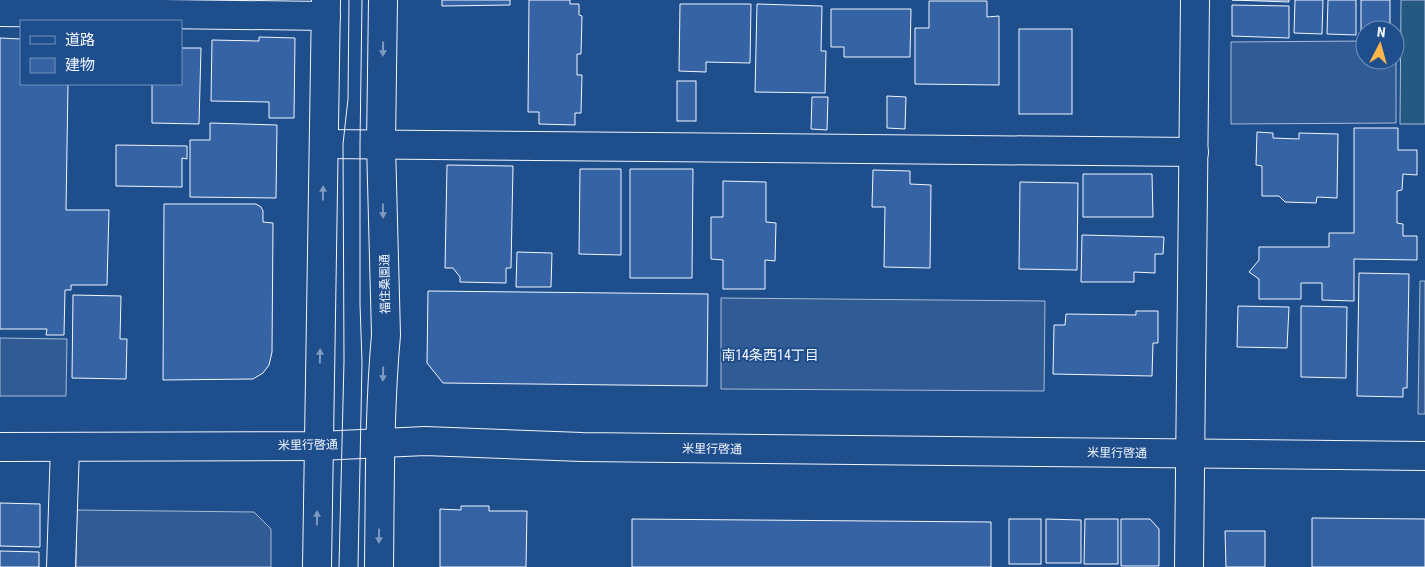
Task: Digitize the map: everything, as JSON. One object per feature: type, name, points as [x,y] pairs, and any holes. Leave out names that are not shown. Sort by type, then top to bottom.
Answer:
[{"type":"street","name":"福住桑園通","points":[[379,567],[380,444],[386,335],[381,144],[383,0]]},
{"type":"street","points":[[1189,567],[1195,0]]},
{"type":"street","points":[[0,12],[326,8],[317,567]]},
{"type":"street","points":[[324,144],[1194,152]]},
{"type":"street","name":"米里行啓通","points":[[0,447],[319,446],[425,441],[582,447],[1425,456]]},
{"type":"street","points":[[61,567],[65,447]]},
{"type":"shaded area","points":[[1401,0],[1425,0],[1425,124],[1400,124],[1400,70],[1405,70],[1405,20],[1401,20]]},
{"type":"shaded area","points":[[1355,41],[1355,70],[1396,70],[1396,123],[1231,124],[1231,42]]},
{"type":"shaded area","points":[[1420,281],[1425,281],[1425,414],[1418,414]]},
{"type":"shaded area","points":[[721,298],[1045,301],[1044,391],[721,389]]},
{"type":"shaded area","points":[[0,338],[67,339],[66,396],[0,396]]},
{"type":"shaded area","points":[[77,510],[254,512],[271,529],[271,567],[76,567]]},
{"type":"building","points":[[442,0],[510,0],[510,5],[442,6]]},
{"type":"building","points":[[529,0],[570,0],[570,4],[579,4],[579,15],[582,16],[581,54],[577,54],[577,75],[582,75],[581,113],[575,113],[575,125],[539,124],[539,112],[528,112]]},
{"type":"building","points":[[1232,0],[1289,0],[1289,2]]},
{"type":"building","points":[[1295,0],[1323,0],[1322,34],[1294,33]]},
{"type":"building","points":[[1328,0],[1356,0],[1355,35],[1327,34]]},
{"type":"building","points":[[1361,0],[1390,0],[1390,20],[1361,20]]},
{"type":"building","points":[[929,1],[987,1],[987,17],[999,16],[999,85],[915,84],[915,28],[929,28]]},
{"type":"building","points":[[680,4],[751,4],[750,63],[706,62],[706,72],[679,71]]},
{"type":"building","points":[[757,4],[822,6],[821,51],[826,51],[825,93],[755,92]]},
{"type":"building","points":[[1232,5],[1289,6],[1289,38],[1232,36]]},
{"type":"building","points":[[831,9],[911,9],[910,57],[844,57],[844,47],[831,47]]},
{"type":"building","points":[[1019,29],[1072,29],[1072,114],[1019,114]]},
{"type":"building","points":[[259,37],[295,38],[294,118],[269,118],[269,102],[211,101],[212,40],[259,41]]},
{"type":"building","points":[[0,38],[20,39],[20,85],[68,85],[66,210],[109,210],[107,285],[71,285],[71,290],[65,290],[64,335],[46,335],[47,329],[0,329]]},
{"type":"building","points":[[182,48],[201,48],[199,124],[152,123],[152,85],[182,85]]},
{"type":"building","points":[[677,81],[696,81],[696,121],[677,121]]},
{"type":"building","points":[[887,96],[906,97],[905,129],[887,128]]},
{"type":"building","points":[[812,97],[828,97],[827,130],[811,129]]},
{"type":"building","points":[[210,123],[277,125],[276,198],[190,197],[190,140],[210,140]]},
{"type":"building","points":[[1354,128],[1398,128],[1398,150],[1417,150],[1417,175],[1403,174],[1402,190],[1397,191],[1397,223],[1403,224],[1403,236],[1417,236],[1417,260],[1354,259],[1354,301],[1322,300],[1322,283],[1301,283],[1301,299],[1259,299],[1259,279],[1249,272],[1259,260],[1259,247],[1329,247],[1329,233],[1354,233]]},
{"type":"building","points":[[1257,132],[1273,133],[1273,138],[1299,139],[1299,133],[1338,134],[1337,198],[1317,197],[1316,203],[1285,202],[1279,196],[1262,196],[1262,166],[1256,165]]},
{"type":"building","points":[[116,145],[187,146],[187,159],[182,158],[182,187],[116,186]]},
{"type":"building","points":[[447,165],[513,166],[511,268],[506,268],[506,283],[460,282],[460,277],[453,268],[445,268]]},
{"type":"building","points":[[580,169],[621,169],[621,255],[579,254]]},
{"type":"building","points":[[630,169],[693,169],[692,278],[630,278]]},
{"type":"building","points":[[873,170],[910,171],[910,184],[931,185],[930,268],[884,267],[885,207],[872,207]]},
{"type":"building","points":[[1083,174],[1152,174],[1153,217],[1083,217]]},
{"type":"building","points":[[723,181],[766,182],[766,222],[776,223],[775,261],[765,260],[765,289],[723,289],[723,260],[711,259],[711,217],[723,217]]},
{"type":"building","points":[[1020,182],[1078,183],[1077,270],[1019,269]]},
{"type":"building","points":[[164,204],[256,204],[263,211],[263,222],[273,223],[272,352],[269,365],[263,373],[253,379],[163,380]]},
{"type":"building","points":[[1082,235],[1164,237],[1163,254],[1155,254],[1155,273],[1134,272],[1134,282],[1081,282]]},
{"type":"building","points":[[517,252],[552,253],[551,287],[516,287]]},
{"type":"building","points":[[1359,273],[1409,274],[1407,388],[1403,388],[1403,397],[1357,396]]},
{"type":"building","points":[[428,291],[708,294],[707,386],[443,383],[427,363]]},
{"type":"building","points":[[73,295],[121,296],[120,339],[127,339],[126,379],[72,378]]},
{"type":"building","points":[[1238,306],[1289,307],[1287,348],[1237,347]]},
{"type":"building","points":[[1301,306],[1347,307],[1346,378],[1301,377]]},
{"type":"building","points":[[1136,311],[1158,311],[1158,343],[1153,343],[1152,376],[1053,374],[1054,325],[1065,325],[1066,314],[1136,315]]},
{"type":"building","points":[[0,503],[40,504],[40,547],[0,546]]},
{"type":"building","points":[[461,506],[489,506],[489,511],[527,511],[526,567],[440,567],[440,509],[461,510]]},
{"type":"building","points":[[1312,518],[1425,519],[1425,567],[1312,567]]},
{"type":"building","points":[[632,519],[991,522],[991,567],[632,567]]},
{"type":"building","points":[[1009,519],[1041,519],[1041,564],[1009,564]]},
{"type":"building","points":[[1046,519],[1081,520],[1081,563],[1046,563]]},
{"type":"building","points":[[1085,519],[1118,519],[1118,564],[1084,564]]},
{"type":"building","points":[[1121,519],[1150,519],[1159,529],[1159,566],[1121,566]]},
{"type":"building","points":[[1225,531],[1265,531],[1265,567],[1226,567]]},
{"type":"building","points":[[0,551],[39,552],[39,567],[0,567]]},
{"type":"tram line","points":[[339,567],[344,361],[343,144],[348,99],[349,0]]},
{"type":"tram line","points":[[358,567],[362,362],[360,304],[362,0]]},
{"type":"district","name":"南14条西14丁目","points":[[770,355]]}]
